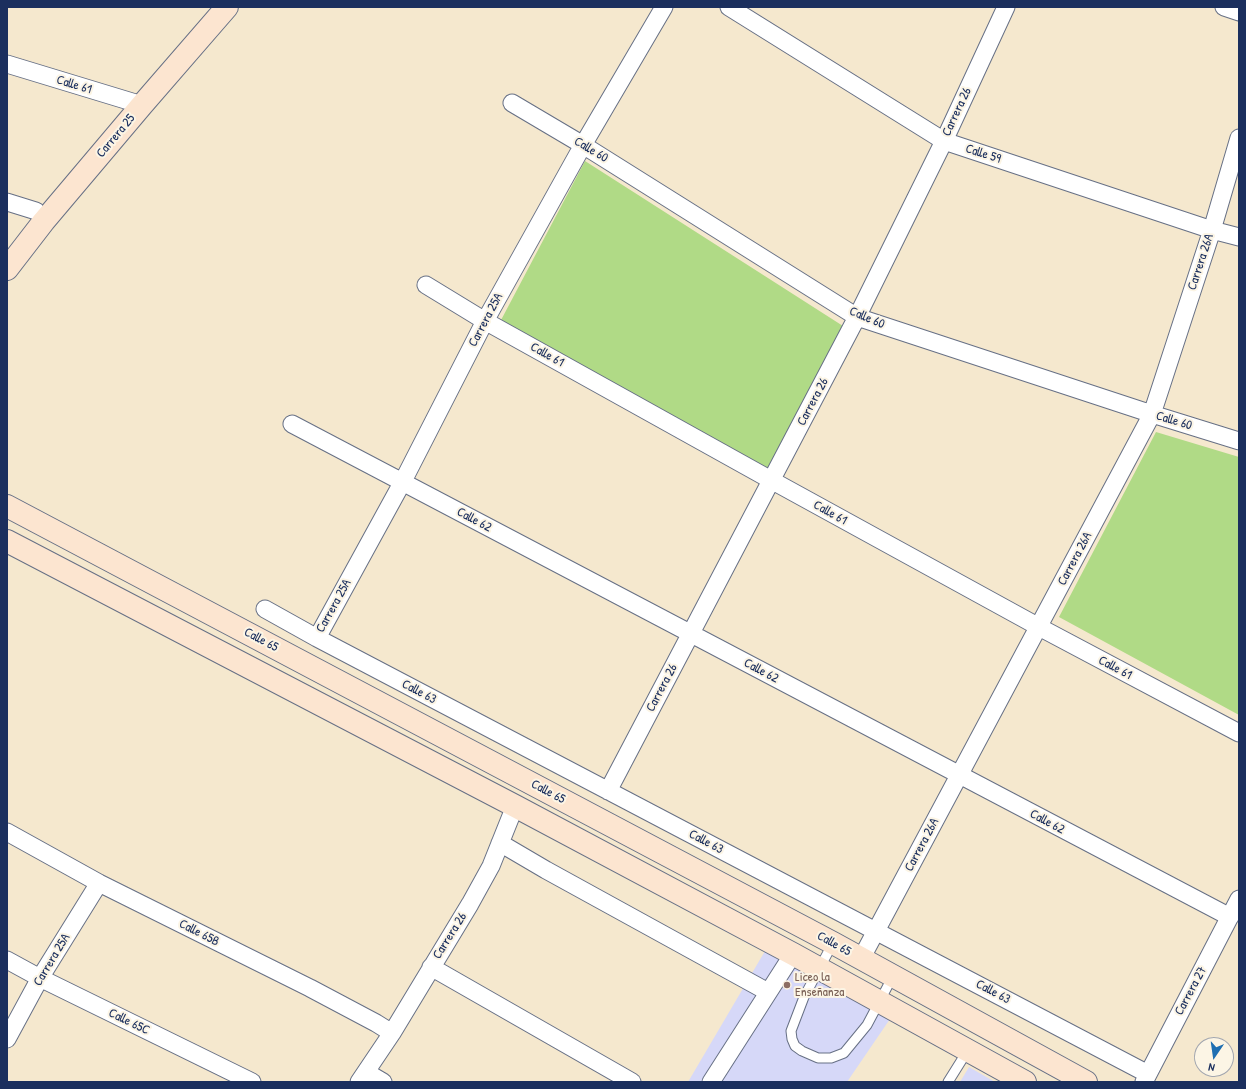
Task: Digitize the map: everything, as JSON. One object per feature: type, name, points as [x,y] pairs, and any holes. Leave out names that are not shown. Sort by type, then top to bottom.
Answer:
[{"type":"street","name":"Carrera 25","points":[[7,268],[44,221],[227,7]]},
{"type":"street","name":"Carrera 25A","points":[[317,638],[402,483],[485,321],[583,145],[664,7]]},
{"type":"street","name":"Calle 59","points":[[729,7],[944,141],[1212,230],[1239,237]]},
{"type":"street","name":"Carrera 26","points":[[608,790],[857,317],[944,141],[1006,7]]},
{"type":"street","points":[[1224,7],[1239,12]]},
{"type":"street","name":"Calle 61","points":[[7,64],[142,105]]},
{"type":"street","name":"Calle 60","points":[[512,103],[583,145],[857,317],[1239,441]]},
{"type":"street","name":"Carrera 26A","points":[[861,959],[1152,414],[1212,230],[1239,138]]},
{"type":"street","points":[[7,202],[36,211]]},
{"type":"street","name":"Calle 61","points":[[426,284],[485,321],[771,480],[1039,627],[1239,733]]},
{"type":"street","name":"Calle 62","points":[[292,424],[959,776],[1230,917]]},
{"type":"street","name":"Calle 65","points":[[7,506],[833,943],[1086,1082]]},
{"type":"street","points":[[7,541],[515,806],[793,954],[1025,1082]]},
{"type":"street","name":"Calle 63","points":[[265,609],[317,638],[876,931],[1146,1078]]},
{"type":"street","name":"Carrera 26","points":[[363,1077],[392,1033],[470,904],[491,866],[515,806]]},
{"type":"street","name":"Calle 65B","points":[[7,832],[99,883],[310,988],[392,1033]]},
{"type":"street","points":[[500,843],[546,870],[768,992]]},
{"type":"street","name":"Carrera 25A","points":[[7,1039],[40,978],[99,883]]},
{"type":"street","name":"Carrera 27","points":[[1146,1078],[1239,899]]},
{"type":"street","points":[[711,1082],[793,954]]},
{"type":"street","name":"Calle 65C","points":[[7,960],[40,978],[252,1082]]},
{"type":"street","points":[[431,967],[632,1082]]},
{"type":"street","points":[[363,1077],[383,1082]]},
{"type":"lane","points":[[833,943],[801,1003],[791,1031],[794,1046],[802,1051],[818,1058],[831,1058],[844,1053],[867,1025],[893,976]]},
{"type":"lane","points":[[948,1082],[968,1050]]},
{"type":"shaded area","name":"Liceo la Enseñanza","points":[[765,951],[890,1019],[847,1082],[688,1082]]},
{"type":"shaded area","points":[[969,1067],[995,1082],[960,1082]]},
{"type":"green space","points":[[585,161],[843,326],[768,470],[500,322]]},
{"type":"green space","points":[[1156,432],[1239,457],[1239,715],[1059,617]]},
{"type":"place","name":"Liceo la Enseñanza","points":[[787,985]]}]
